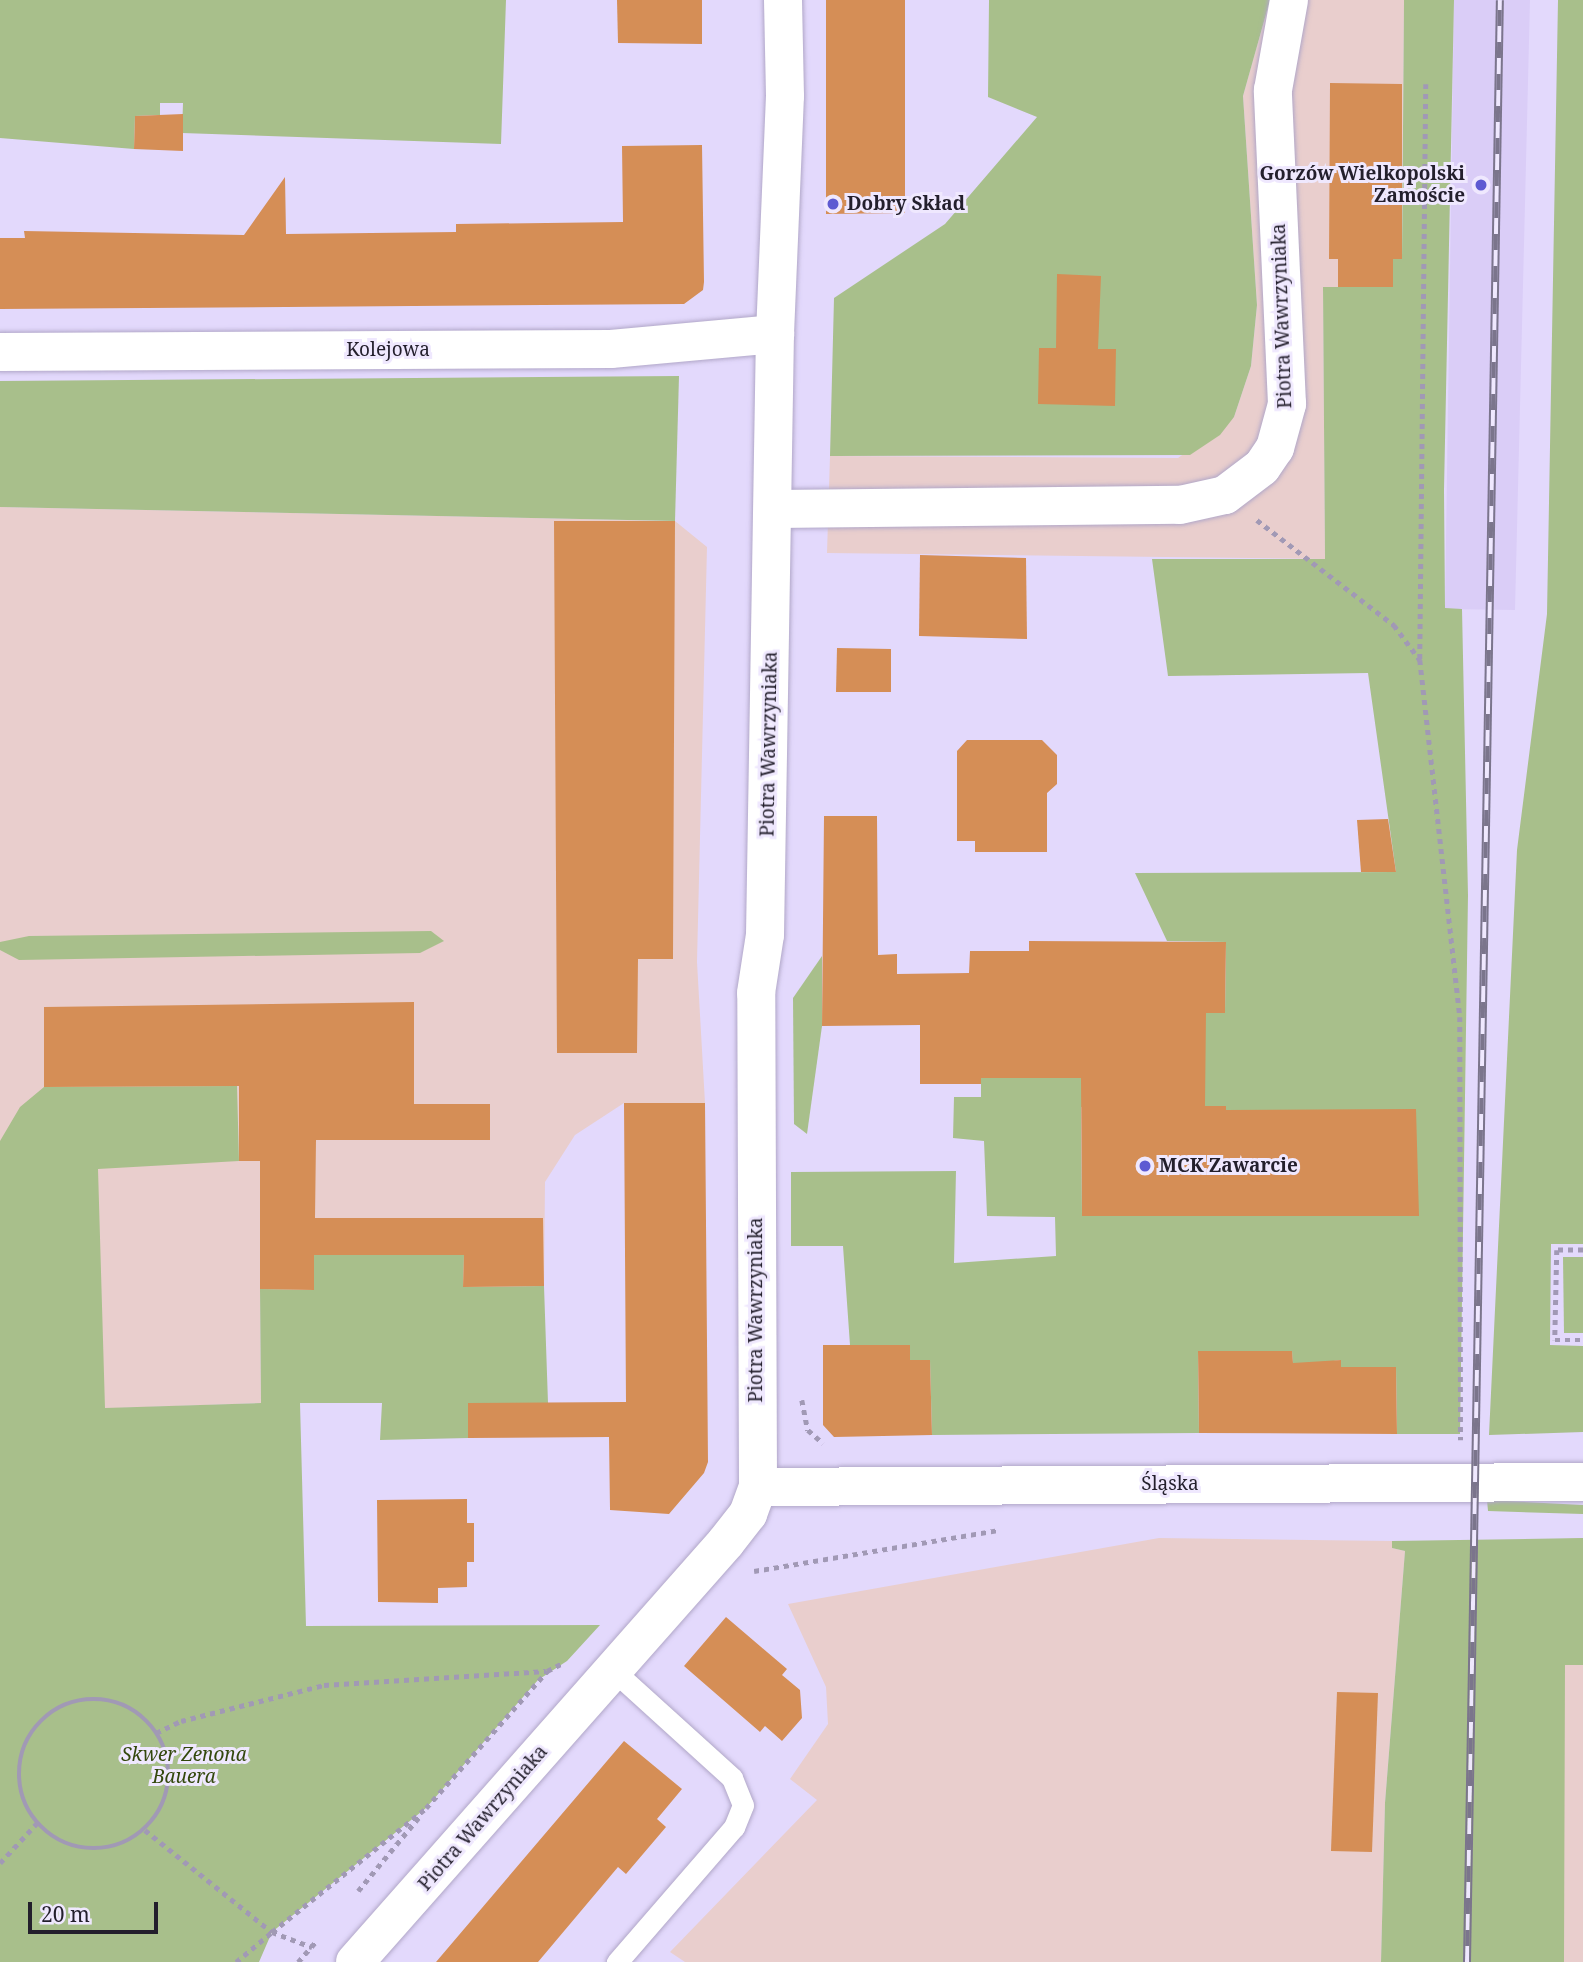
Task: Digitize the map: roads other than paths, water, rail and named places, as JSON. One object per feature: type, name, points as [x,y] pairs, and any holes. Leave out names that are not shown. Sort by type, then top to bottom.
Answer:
[{"type":"street","name":"Piotra Wawrzyniaka","points":[[340,1957],[613,1670],[726,1542],[748,1514],[758,1487],[757,993],[765,934],[775,509],[775,334],[785,96],[783,0]]},
{"type":"street","name":"Piotra Wawrzyniaka","points":[[775,509],[1180,505],[1225,495],[1245,483],[1275,448],[1287,404],[1273,90],[1289,0]]},
{"type":"street","name":"Kolejowa","points":[[0,352],[611,349],[775,334]]},
{"type":"street","name":"Śląska","points":[[758,1487],[1583,1482]]},
{"type":"lane","points":[[613,1670],[732,1778],[743,1805],[734,1827],[617,1962]]},
{"type":"railway","points":[[1467,1962],[1500,0]]},
{"type":"place","name":"Gorzów Wielkopolski Zamoście","points":[[1481,185]]},
{"type":"place","name":"Dobry Skład","points":[[833,204]]},
{"type":"place","name":"MCK Zawarcie","points":[[1145,1166]]},
{"type":"park label","name":"Skwer Zenona Bauera","points":[[184,1766]]}]
